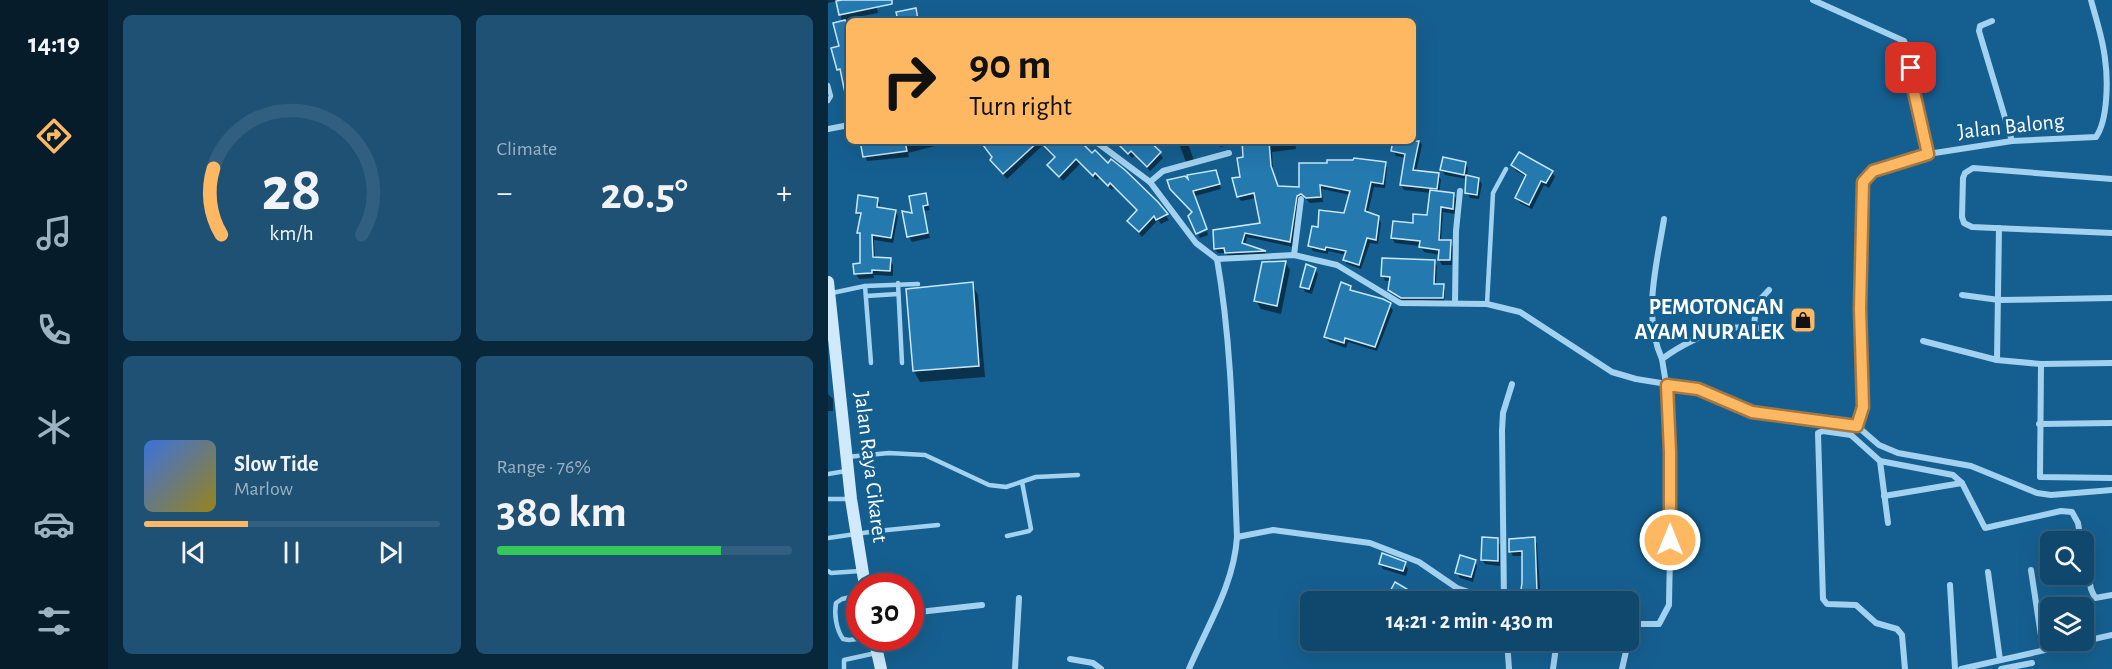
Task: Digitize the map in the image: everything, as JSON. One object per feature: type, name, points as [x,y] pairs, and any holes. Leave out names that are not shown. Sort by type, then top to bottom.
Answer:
[{"type":"main road","name":"Jalan Raya Cikaret","points":[[829,287],[833,383],[847,457],[851,499],[863,571]]},
{"type":"main road","points":[[878,653],[881,669]]},
{"type":"street","points":[[1813,0],[1904,41],[1909,52],[1912,83],[1928,154]]},
{"type":"street","name":"Jalan Balong","points":[[1857,426],[1863,407],[1860,309],[1863,182],[1873,171],[1928,154],[2012,141],[2096,136],[2101,130],[2109,97],[2105,59],[2091,0]]},
{"type":"street","points":[[1992,21],[1983,23],[1979,31],[2012,141]]},
{"type":"street","points":[[828,129],[846,126]]},
{"type":"street","points":[[1099,144],[1150,182],[1196,243],[1217,259],[1294,255],[1337,265],[1400,303],[1487,304],[1520,312],[1612,372],[1636,379],[1698,389],[1752,412],[1857,426],[1879,445],[1898,453],[1971,466],[2037,493],[2051,495],[2112,490]]},
{"type":"street","points":[[1150,182],[1163,171],[1229,153]]},
{"type":"street","points":[[2112,179],[1973,168],[1968,170],[1963,178],[1962,217],[1964,223],[1972,227],[2112,233]]},
{"type":"street","points":[[1455,303],[1456,231],[1460,191]]},
{"type":"street","points":[[1294,255],[1301,199]]},
{"type":"street","points":[[1639,625],[1659,624],[1669,605],[1670,452],[1667,385],[1662,359],[1653,332],[1653,291],[1664,219]]},
{"type":"street","points":[[1997,360],[1999,228]]},
{"type":"street","points":[[1189,669],[1226,588],[1236,554],[1228,343],[1225,304],[1217,259]]},
{"type":"street","points":[[1754,327],[1756,304],[1769,290]]},
{"type":"street","points":[[1962,295],[1999,300],[2112,298]]},
{"type":"street","points":[[1662,359],[1678,346],[1727,328],[1754,327],[1777,330]]},
{"type":"street","points":[[1923,341],[1997,360],[2041,364],[2112,363]]},
{"type":"street","points":[[2041,364],[2040,477],[2112,478]]},
{"type":"street","points":[[1504,591],[1502,431],[1503,413],[1512,384]]},
{"type":"street","points":[[2039,424],[2112,423]]},
{"type":"street","points":[[1905,669],[1902,635],[1898,629],[1876,623],[1856,605],[1827,604],[1823,599],[1818,433],[1823,431],[1851,435],[1880,461],[1953,475],[1962,483],[1985,528],[2061,511],[2072,512],[2079,531]]},
{"type":"street","points":[[1880,461],[1888,523]]},
{"type":"street","points":[[1884,496],[1962,483]]},
{"type":"street","points":[[1237,537],[1274,530],[1370,543],[1419,562],[1457,588],[1466,591]]},
{"type":"street","points":[[2031,570],[2040,629]]},
{"type":"street","points":[[1988,572],[2000,660]]},
{"type":"street","points":[[1950,585],[1955,669]]},
{"type":"street","points":[[2090,585],[2096,598],[2112,595]]},
{"type":"street","points":[[1015,669],[1019,598]]},
{"type":"street","points":[[924,611],[982,605]]},
{"type":"street","points":[[2094,639],[2112,635]]},
{"type":"street","points":[[1960,669],[2040,650]]},
{"type":"street","points":[[1508,651],[1509,669]]},
{"type":"street","points":[[1553,669],[1555,651]]},
{"type":"street","points":[[1622,669],[1625,651]]},
{"type":"street","points":[[2001,669],[2032,666],[2030,653]]},
{"type":"street","points":[[1070,659],[1093,663],[1101,669]]},
{"type":"lane","points":[[828,85],[831,96],[828,101]]},
{"type":"lane","points":[[1487,304],[1493,193],[1506,169]]},
{"type":"lane","points":[[898,283],[902,363]]},
{"type":"lane","points":[[829,287],[918,284]]},
{"type":"lane","points":[[865,286],[872,363]]},
{"type":"lane","points":[[866,296],[898,294]]},
{"type":"lane","points":[[847,457],[889,453],[925,455],[989,484],[1006,487],[1036,477],[1078,474]]},
{"type":"lane","points":[[828,474],[849,471]]},
{"type":"lane","points":[[1007,536],[1031,529],[1022,482]]},
{"type":"lane","points":[[828,499],[851,499]]},
{"type":"lane","points":[[828,538],[938,525]]},
{"type":"lane","points":[[828,571],[831,573],[863,571]]},
{"type":"lane","points":[[846,598],[836,603],[835,610],[838,632],[846,640]]},
{"type":"lane","points":[[844,669],[844,660],[878,653]]},
{"type":"building","points":[[892,0],[892,4],[839,15],[836,1]]},
{"type":"building","points":[[916,8],[918,18],[897,18],[896,12]]},
{"type":"building","points":[[845,20],[846,24],[846,93],[840,69],[837,70],[831,48],[839,46],[833,23]]},
{"type":"building","points":[[1416,141],[1419,141],[1413,170],[1439,173],[1437,189],[1400,185],[1405,154],[1391,151],[1392,144],[1416,144]]},
{"type":"building","points":[[861,144],[906,144],[907,151],[863,157]]},
{"type":"building","points":[[982,144],[1036,144],[1003,174],[990,160],[992,157]]},
{"type":"building","points":[[1042,144],[1083,144],[1092,153],[1095,150],[1108,163],[1111,159],[1125,170],[1168,214],[1156,220],[1154,216],[1139,232],[1127,221],[1137,210],[1110,183],[1108,186],[1095,173],[1093,176],[1076,159],[1059,177],[1047,165],[1055,157]]},
{"type":"building","points":[[1118,144],[1152,144],[1161,152],[1147,167],[1131,151],[1128,154]]},
{"type":"building","points":[[1242,144],[1269,144],[1271,166],[1278,186],[1299,187],[1299,163],[1327,163],[1327,160],[1353,160],[1354,158],[1386,162],[1383,184],[1371,182],[1365,211],[1379,216],[1376,240],[1367,238],[1359,265],[1343,260],[1346,251],[1308,246],[1312,226],[1318,227],[1319,210],[1344,213],[1350,191],[1320,185],[1321,197],[1306,198],[1301,194],[1297,196],[1290,242],[1245,233],[1242,243],[1266,251],[1225,253],[1224,248],[1214,249],[1213,230],[1260,223],[1254,193],[1237,197],[1232,178],[1240,177],[1237,158],[1243,157]]},
{"type":"building","points":[[1519,152],[1553,171],[1546,183],[1541,181],[1529,205],[1515,198],[1526,175],[1511,165]]},
{"type":"building","points":[[1443,157],[1466,162],[1464,175],[1440,170]]},
{"type":"building","points":[[1216,170],[1220,184],[1193,191],[1207,229],[1196,234],[1188,216],[1192,212],[1170,189],[1167,180],[1185,176],[1188,179],[1187,175]]},
{"type":"building","points":[[1466,175],[1479,178],[1477,195],[1465,193]]},
{"type":"building","points":[[1430,190],[1454,193],[1453,209],[1441,207],[1439,240],[1451,240],[1450,260],[1438,260],[1439,250],[1419,247],[1420,241],[1391,238],[1393,221],[1413,223],[1413,214],[1427,215]]},
{"type":"building","points":[[926,193],[928,205],[923,206],[928,233],[907,237],[902,211],[912,213],[909,196]]},
{"type":"building","points":[[858,195],[878,198],[877,207],[896,210],[891,238],[872,235],[873,257],[891,258],[890,271],[872,270],[872,273],[854,274],[853,264],[860,263],[860,233],[857,233],[861,213],[856,213]]},
{"type":"building","points":[[1382,258],[1435,260],[1434,284],[1444,284],[1443,298],[1401,298],[1388,290],[1390,277],[1381,276]]},
{"type":"building","points":[[1286,261],[1277,306],[1254,301],[1262,262]]},
{"type":"building","points":[[1306,264],[1316,268],[1309,289],[1300,287]]},
{"type":"building","points":[[973,282],[979,366],[913,371],[906,289]]},
{"type":"building","points":[[1341,282],[1351,286],[1350,290],[1391,303],[1375,347],[1345,338],[1344,343],[1324,337]]},
{"type":"building","points":[[1482,537],[1498,538],[1498,561],[1481,560]]},
{"type":"building","points":[[1535,537],[1537,591],[1521,591],[1522,551],[1509,552],[1509,539]]},
{"type":"building","points":[[1382,553],[1406,562],[1403,571],[1379,564]]},
{"type":"building","points":[[1460,555],[1476,560],[1471,577],[1455,573]]},
{"type":"building","points":[[1395,582],[1410,591],[1390,591]]},
{"type":"place","name":"PEMOTONGAN AYAM NUR ALEK","points":[[1803,320]]},
{"type":"route","points":[[1670,540],[1667,385],[1698,389],[1752,412],[1857,426],[1863,407],[1860,309],[1863,182],[1873,171],[1928,154],[1912,83],[1911,68]]}]
